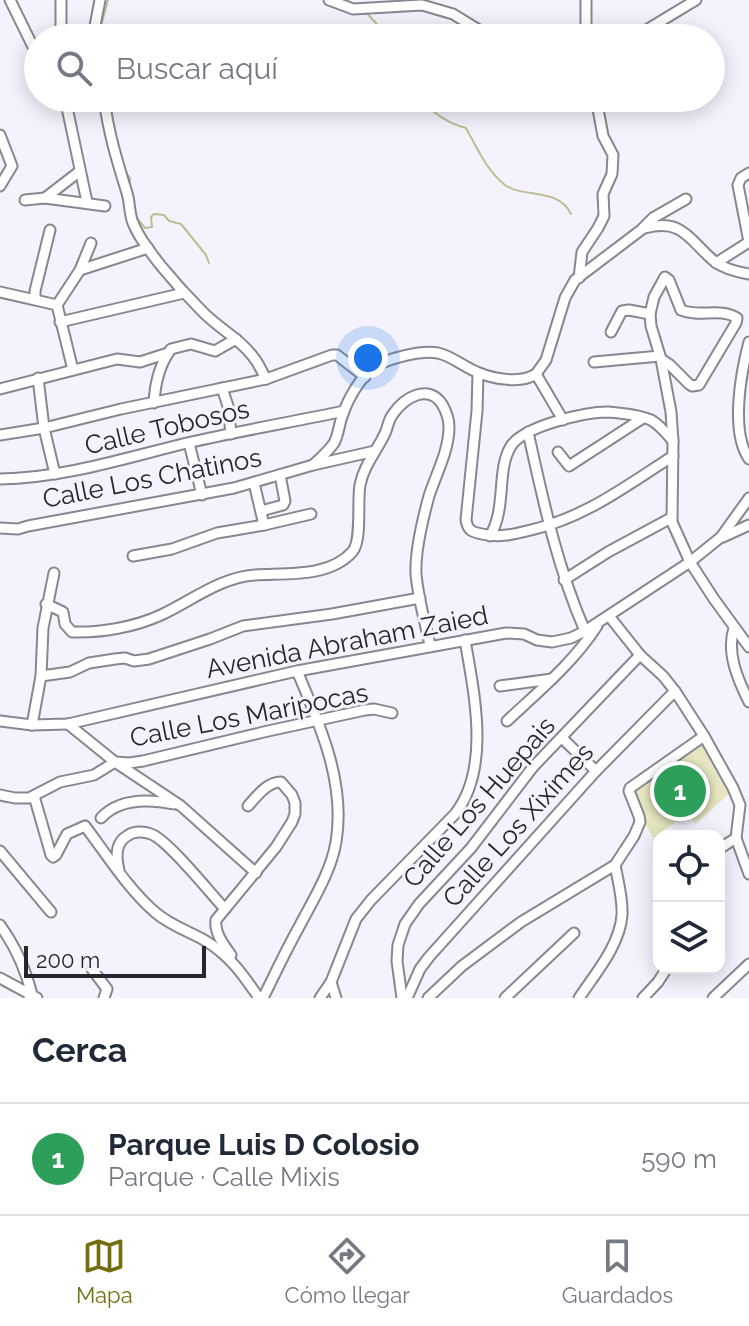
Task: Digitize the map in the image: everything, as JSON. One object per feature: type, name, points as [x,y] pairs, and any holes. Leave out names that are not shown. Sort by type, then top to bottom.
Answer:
[{"type":"street","points":[[10,0],[24,28]]},
{"type":"street","points":[[61,0],[61,24]]},
{"type":"street","points":[[95,24],[100,0]]},
{"type":"street","points":[[329,0],[353,9],[422,5],[453,14],[469,24]]},
{"type":"street","points":[[586,0],[586,24]]},
{"type":"street","points":[[656,24],[696,0]]},
{"type":"street","points":[[106,112],[132,222],[148,248],[184,293],[254,357],[266,379]]},
{"type":"street","points":[[579,278],[582,252],[604,216],[603,194],[612,174],[613,155],[603,136],[599,112]]},
{"type":"street","points":[[67,113],[87,202]]},
{"type":"street","points":[[0,135],[12,166],[0,186]]},
{"type":"street","points":[[45,198],[80,171]]},
{"type":"street","points":[[716,263],[749,242],[738,185],[741,178],[749,173]]},
{"type":"street","points":[[25,200],[45,198],[105,206]]},
{"type":"street","points":[[313,465],[335,441],[344,411],[365,377],[377,366],[419,353],[436,353],[478,373],[509,379],[525,379],[536,374],[546,360],[569,289],[663,211],[686,199]]},
{"type":"street","points":[[641,230],[661,225],[676,227],[716,263],[749,274]]},
{"type":"street","points":[[35,299],[50,230]]},
{"type":"street","points":[[73,370],[57,305],[80,270],[91,243]]},
{"type":"street","points":[[80,270],[148,248]]},
{"type":"street","points":[[594,362],[660,358],[692,386],[699,385],[738,319],[725,313],[690,314],[681,310],[665,277],[654,297],[650,314],[651,326],[660,358],[671,412],[671,518],[690,562],[749,647]]},
{"type":"street","points":[[0,292],[57,305]]},
{"type":"street","points":[[60,322],[184,293]]},
{"type":"street","points":[[611,332],[622,311],[650,314]]},
{"type":"street","points":[[0,389],[117,359],[140,362],[168,353],[175,347],[191,344],[215,351],[236,339]]},
{"type":"street","points":[[749,342],[739,388],[738,411],[743,448],[749,459]]},
{"type":"street","points":[[154,403],[158,375],[168,353]]},
{"type":"street","points":[[0,435],[266,379],[334,355],[365,377]]},
{"type":"street","points":[[478,373],[466,520],[470,531],[490,536],[510,535],[564,521],[596,505],[673,456]]},
{"type":"street","points":[[536,374],[563,420]]},
{"type":"street","points":[[38,378],[44,428],[55,474]]},
{"type":"street","points":[[222,388],[228,406],[231,434]]},
{"type":"street","points":[[46,604],[63,612],[65,624],[72,632],[89,633],[148,620],[234,579],[256,575],[292,575],[335,564],[356,545],[363,474],[392,415],[409,398],[431,394],[446,411],[449,425],[447,445],[429,499],[417,553],[416,570],[430,645]]},
{"type":"street","name":"Calle Tobosos","points":[[0,479],[82,470],[189,443],[344,411]]},
{"type":"street","points":[[490,536],[499,518],[507,454],[513,443],[528,432],[563,420],[609,412],[643,418],[658,425],[673,441]]},
{"type":"street","points":[[558,452],[569,466],[643,418]]},
{"type":"street","points":[[528,432],[564,580],[585,631]]},
{"type":"street","points":[[189,443],[202,495]]},
{"type":"street","name":"Calle Los Chatinos","points":[[0,528],[18,529],[202,495],[375,451]]},
{"type":"street","points":[[261,511],[283,505],[280,475]]},
{"type":"street","points":[[254,483],[264,525]]},
{"type":"street","name":"Avenida Abraham Zaied","points":[[0,721],[32,725],[68,724],[297,671],[514,632],[544,641],[561,641],[585,631],[690,562],[721,537],[749,498]]},
{"type":"street","points":[[133,556],[172,549],[217,533],[311,514]]},
{"type":"street","points":[[564,580],[671,518]]},
{"type":"street","points":[[721,537],[749,525]]},
{"type":"street","points":[[32,725],[41,676],[46,604],[54,573]]},
{"type":"street","points":[[41,676],[70,672],[89,663],[125,658],[134,661],[149,659],[243,626],[420,598]]},
{"type":"street","points":[[609,616],[640,655],[675,691],[733,788],[744,814],[736,838],[749,874]]},
{"type":"street","points":[[507,721],[585,644],[598,623]]},
{"type":"street","points":[[734,628],[731,647],[735,667],[749,702]]},
{"type":"street","points":[[320,998],[331,982],[362,910],[465,802],[473,773],[476,736],[465,640]]},
{"type":"street","name":"Calle Los Huepais","points":[[405,998],[398,953],[405,924],[419,904],[489,827],[520,782],[640,655]]},
{"type":"street","points":[[248,806],[278,782],[284,784],[295,803],[292,822],[276,847],[216,920],[215,928],[239,969],[261,998],[328,870],[336,844],[339,809],[332,768],[318,720],[297,671]]},
{"type":"street","points":[[500,686],[552,679]]},
{"type":"street","name":"Calle Los Xiximes","points":[[405,998],[429,957],[596,771],[675,691]]},
{"type":"street","name":"Calle Los Maripocas","points":[[34,796],[60,782],[94,775],[115,762],[136,763],[374,709],[392,713]]},
{"type":"street","points":[[68,724],[115,762],[181,806],[256,873]]},
{"type":"street","points":[[428,998],[462,966],[521,922],[615,865],[640,822],[630,788],[704,736]]},
{"type":"street","points":[[562,738],[596,771]]},
{"type":"street","points":[[0,795],[23,799],[34,796],[53,857],[67,834],[85,826],[141,899],[157,914],[214,946],[239,969]]},
{"type":"street","points":[[101,818],[109,809],[129,802],[155,801],[181,806]]},
{"type":"street","points":[[120,871],[117,854],[124,837],[132,833],[150,833],[165,843],[225,909]]},
{"type":"street","points":[[725,845],[736,838]]},
{"type":"street","points":[[0,851],[51,912]]},
{"type":"street","points":[[579,998],[606,957],[620,928],[622,907],[615,865]]},
{"type":"street","points":[[0,925],[15,949],[33,997]]},
{"type":"street","points":[[505,998],[574,933]]},
{"type":"street","points":[[713,998],[749,964]]},
{"type":"street","points":[[92,969],[107,989],[104,998]]},
{"type":"street","points":[[643,998],[663,974]]},
{"type":"street","points":[[0,978],[33,997]]},
{"type":"street","points":[[331,982],[336,998]]},
{"type":"green space","points":[[699,741],[729,794],[695,824],[680,805],[673,811],[680,819],[664,830],[653,830],[653,838],[640,814],[632,789]]},
{"type":"waterway","points":[[101,24],[108,0]]},
{"type":"waterway","points":[[346,0],[356,6]]},
{"type":"waterway","points":[[365,11],[377,24]]},
{"type":"waterway","points":[[111,112],[113,124]]},
{"type":"waterway","points":[[435,112],[466,128],[488,166],[505,185],[549,196],[558,200],[571,214]]},
{"type":"waterway","points":[[123,168],[130,178],[130,187]]},
{"type":"waterway","points":[[136,217],[145,228],[152,227],[151,217],[154,214],[164,215],[169,221],[181,224],[209,263]]},
{"type":"place","name":"Parque Luis D Colosio","points":[[680,791]]}]
